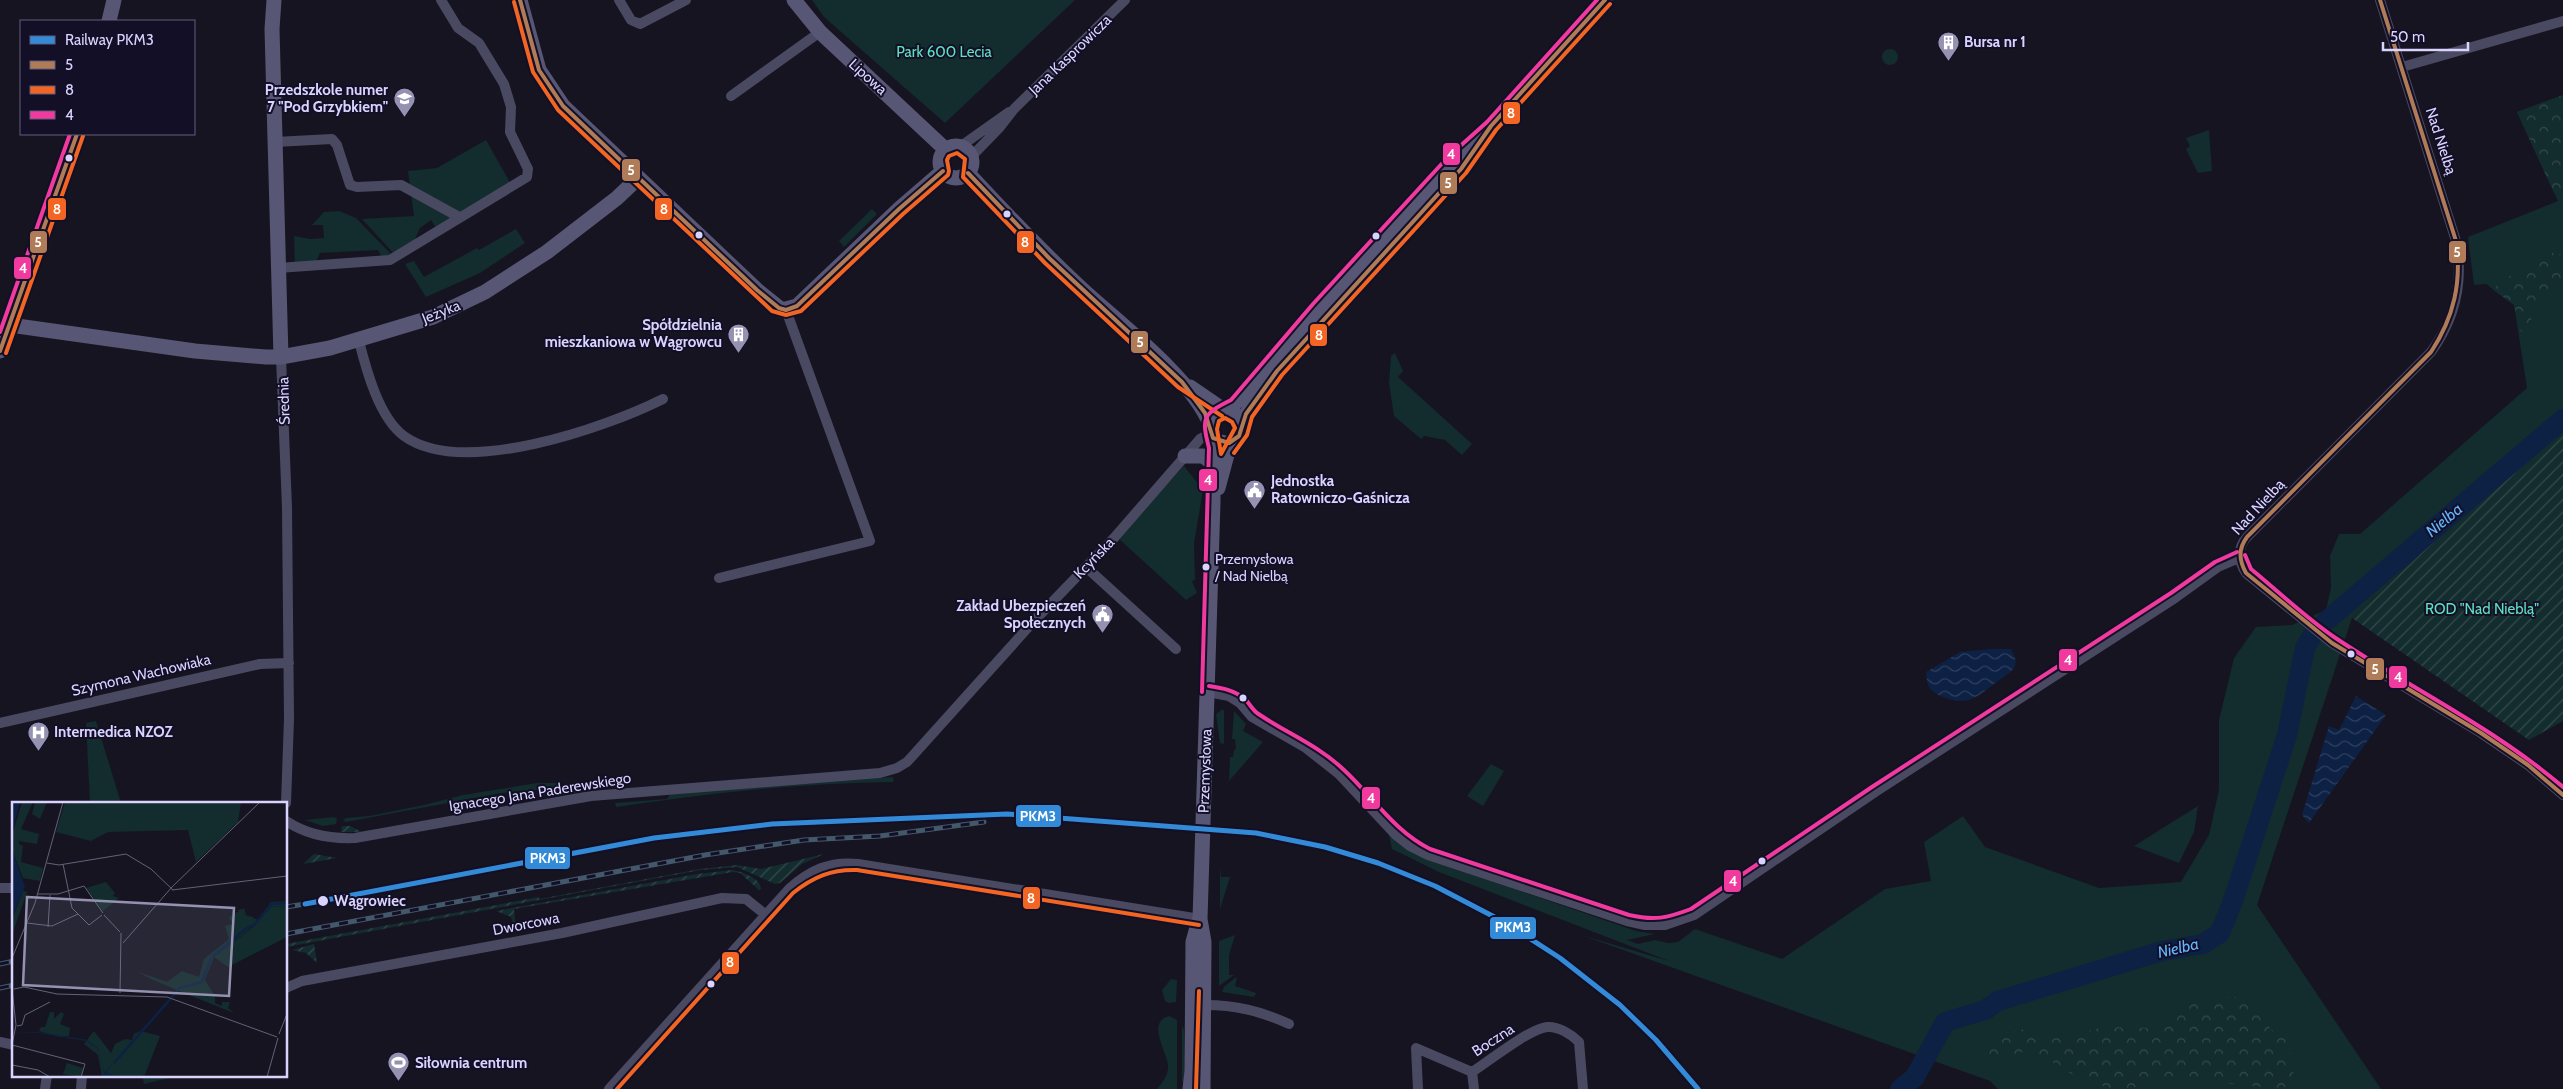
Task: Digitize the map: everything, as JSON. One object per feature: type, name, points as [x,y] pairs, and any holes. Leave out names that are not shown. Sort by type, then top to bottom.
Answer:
[{"type":"street","points":[[109,20],[114,0]]},
{"type":"street","name":"Średnia","points":[[274,0],[272,29],[278,268],[288,508],[289,663],[286,802]]},
{"type":"street","points":[[278,268],[384,262],[527,177],[529,172],[510,132],[511,107],[504,84],[479,43],[458,28],[441,0]]},
{"type":"street","points":[[520,0],[535,60],[550,90],[573,117],[757,290],[779,308],[786,310],[797,306],[899,209],[943,172]]},
{"type":"street","points":[[619,0],[631,20],[640,24],[686,0]]},
{"type":"street","name":"Lipowa","points":[[794,0],[820,32],[946,149]]},
{"type":"street","name":"Jana Kasprowicza","points":[[966,152],[1014,109],[1126,0]]},
{"type":"street","points":[[1211,432],[1214,416],[1234,405],[1318,308],[1452,161],[1491,126],[1605,0]]},
{"type":"street","name":"Nad Nielbą","points":[[1208,692],[1229,696],[1240,702],[1252,717],[1312,752],[1339,774],[1396,835],[1410,846],[1428,855],[1645,925],[1665,925],[1694,914],[1725,895],[1875,792],[2175,598],[2218,567],[2240,558],[2241,545],[2247,537],[2426,358],[2442,335],[2453,310],[2459,283],[2456,241],[2380,0]]},
{"type":"street","points":[[2402,67],[2563,21]]},
{"type":"street","points":[[732,96],[820,32]]},
{"type":"street","name":"Jana Kasprowicza","points":[[966,152],[1000,127],[1014,109]]},
{"type":"street","points":[[1182,382],[1205,414],[1211,432],[1220,442],[1233,441],[1241,432],[1241,424],[1251,406],[1277,371],[1461,169],[1491,126]]},
{"type":"street","points":[[0,351],[77,135]]},
{"type":"street","points":[[275,142],[332,139],[337,145],[350,185],[357,187],[401,185],[459,217]]},
{"type":"street","points":[[952,146],[966,152],[972,164],[968,173],[953,178],[943,172],[940,159],[946,149],[952,146]]},
{"type":"street","points":[[968,173],[1055,264],[1182,382],[1225,411],[1234,414],[1241,424]]},
{"type":"street","name":"Jeżyka","points":[[10,325],[194,351],[281,357],[359,341],[433,317],[492,289],[547,252],[617,198],[638,178]]},
{"type":"street","points":[[719,578],[870,541],[786,310]]},
{"type":"street","points":[[359,341],[373,388],[394,426],[402,436],[414,443],[440,451],[531,446],[592,429],[664,399]]},
{"type":"street","name":"Kcyńska","points":[[893,770],[907,762],[1086,567],[1200,439],[1211,432]]},
{"type":"street","name":"Przemysłowa","points":[[1200,919],[1214,502],[1214,464],[1211,432]]},
{"type":"street","name":"Przemysłowa","points":[[1214,502],[1228,451],[1233,441]]},
{"type":"street","points":[[1185,456],[1203,456],[1214,464]]},
{"type":"street","points":[[2240,558],[2246,573],[2332,643],[2481,733],[2528,766],[2563,795]]},
{"type":"street","points":[[1086,567],[1176,649]]},
{"type":"street","name":"Szymona Wachowiaka","points":[[0,723],[260,664],[289,663]]},
{"type":"street","name":"Ignacego Jana Paderewskiego","points":[[288,822],[302,830],[318,835],[355,838],[591,796],[874,774],[893,770]]},
{"type":"street","points":[[609,1089],[789,889],[807,874],[822,866],[848,863],[1200,919]]},
{"type":"street","name":"Dworcowa","points":[[288,987],[302,981],[562,933],[722,898],[746,899],[766,915]]},
{"type":"street","points":[[1200,919],[1204,942],[1203,1089]]},
{"type":"street","points":[[1190,1089],[1192,1071],[1193,942],[1200,919]]},
{"type":"street","points":[[1205,1005],[1253,1009],[1289,1024]]},
{"type":"street","name":"Boczna","points":[[1418,1089],[1416,1048],[1472,1072],[1533,1032],[1550,1027],[1569,1034],[1578,1042],[1583,1089]]},
{"type":"street","points":[[1472,1072],[1474,1089]]},
{"type":"street","points":[[45,1089],[47,1076]]},
{"type":"street","points":[[81,1089],[82,1076]]},
{"type":"green space","name":"Park 600 Lecia","points":[[812,0],[1075,0],[945,123],[824,17]]},
{"type":"green space","points":[[1887,49],[1893,49],[1898,54],[1896,63],[1887,65],[1882,60],[1882,54]]},
{"type":"green space","points":[[2563,95],[2563,421],[2352,618],[2257,905],[2381,1089],[1998,1089],[1990,1081],[1581,935],[1669,961],[1439,872],[1392,849],[1389,835],[1417,855],[1636,931],[1655,934],[1627,940],[1638,944],[1655,940],[1668,943],[1678,942],[1695,929],[1782,959],[1885,889],[1931,881],[1924,842],[1963,816],[1985,847],[2099,888],[2181,882],[2209,835],[2219,790],[2219,720],[2234,658],[2256,627],[2292,625],[2326,610],[2331,588],[2330,556],[2339,534],[2360,534],[2527,388],[2514,305],[2486,284],[2474,285],[2468,237],[2558,201],[2517,112]]},
{"type":"green space","points":[[2563,95],[2563,192],[2554,193],[2517,112]]},
{"type":"green space","points":[[2209,130],[2212,171],[2198,173],[2186,149],[2190,146],[2186,138]]},
{"type":"green space","points":[[486,140],[512,186],[438,231],[431,220],[420,228],[412,246],[396,256],[362,219],[414,216],[408,171],[437,168]]},
{"type":"green space","points":[[872,209],[877,214],[844,247],[839,241]]},
{"type":"green space","points":[[339,211],[356,218],[394,257],[384,262],[378,250],[320,253],[314,266],[295,267],[294,236],[310,239],[324,238],[323,225],[312,225],[324,212]]},
{"type":"green space","points":[[516,229],[525,243],[480,273],[426,297],[405,264],[414,261],[424,277],[477,248],[479,250]]},
{"type":"green space","points":[[2544,251],[2563,255],[2563,292],[2532,305],[2531,328],[2521,332],[2514,305],[2492,289]]},
{"type":"green space","points":[[1395,353],[1403,371],[1398,377],[1472,444],[1462,455],[1445,440],[1424,436],[1421,439],[1394,416],[1389,383],[1391,356]]},
{"type":"green space","name":"ROD \"Nad Nieblą\"","points":[[2563,421],[2563,721],[2529,740],[2352,618]]},
{"type":"green space","points":[[1184,466],[1203,490],[1194,543],[1195,580],[1192,581],[1197,593],[1186,600],[1118,538]]},
{"type":"green space","points":[[1223,709],[1224,744],[1220,743],[1216,714]]},
{"type":"green space","points":[[1234,711],[1246,724],[1243,731],[1263,742],[1229,781],[1230,757],[1233,757],[1234,750],[1236,749],[1235,739],[1232,739]]},
{"type":"green space","points":[[96,721],[121,802],[90,802],[86,723]]},
{"type":"green space","points":[[1491,764],[1504,771],[1483,806],[1467,796]]},
{"type":"green space","points":[[893,777],[894,782],[823,784],[754,790],[616,807],[615,803],[667,799],[670,794]]},
{"type":"green space","points":[[537,783],[559,783],[559,788],[501,793],[346,822],[343,820],[424,805],[463,795]]},
{"type":"green space","points":[[604,788],[550,797],[536,793]]},
{"type":"green space","points":[[2198,806],[2194,832],[2179,863],[2134,846]]},
{"type":"green space","points":[[334,817],[337,819],[336,824],[323,826],[305,820]]},
{"type":"green space","points":[[342,826],[350,826],[362,832],[341,832]]},
{"type":"green space","points":[[314,854],[337,858],[303,864]]},
{"type":"green space","points":[[824,854],[802,864],[780,883],[775,884],[737,867],[701,870],[288,947],[288,944],[700,869],[737,865],[761,869]]},
{"type":"green space","points":[[1220,865],[1221,877],[1230,877],[1220,909]]},
{"type":"green space","points":[[732,870],[745,873],[754,878],[761,888],[759,890],[740,873],[733,872],[514,909],[516,933],[511,917],[496,911],[697,874]]},
{"type":"green space","points":[[1235,935],[1229,955],[1229,975],[1234,975],[1219,986],[1219,941]]},
{"type":"green space","points":[[314,944],[317,963],[306,953],[292,950]]},
{"type":"green space","points":[[1237,978],[1235,986],[1256,993],[1254,997],[1222,992],[1224,987]]},
{"type":"green space","points":[[1171,979],[1177,980],[1176,1002],[1169,1003],[1165,1001],[1162,990]]},
{"type":"green space","points":[[2249,996],[2262,1007],[2270,1029],[2287,1039],[2294,1076],[2283,1089],[2151,1076],[2132,1089],[2111,1089],[2075,1076],[2050,1061],[2023,1052],[1990,1061],[1988,1041],[2021,1029],[2043,1041],[2105,1027],[2153,1028],[2191,1000]]},
{"type":"green space","points":[[1169,1016],[1177,1020],[1177,1089],[1157,1089],[1168,1072],[1167,1059],[1158,1031],[1159,1024],[1162,1019]]},
{"type":"green space","points":[[1182,1026],[1184,1030],[1185,1085],[1182,1081]]},
{"type":"green space","points":[[142,1076],[178,1076],[144,1084]]},
{"type":"water","points":[[2011,649],[2016,663],[2009,673],[1978,696],[1965,701],[1958,701],[1941,696],[1933,692],[1929,687],[1926,672],[1960,652]]},
{"type":"water","points":[[2356,696],[2386,715],[2309,823],[2302,815],[2329,726],[2339,730]]},
{"type":"waterway","name":"Nielba","points":[[2325,622],[2563,419]]},
{"type":"waterway","name":"Nielba","points":[[1900,1089],[1915,1077],[1945,1022],[1985,1010],[1998,1001],[2162,951],[2203,944],[2220,933],[2233,901],[2287,735],[2305,648],[2312,636]]},
{"type":"railway","points":[[288,934],[705,855],[804,840],[880,836],[984,822]]},
{"type":"railway","points":[[288,907],[305,904]]},
{"type":"railway","points":[[0,964],[12,961]]},
{"type":"railway","points":[[0,988],[12,985]]},
{"type":"rail line","name":"PKM3","points":[[305,904],[654,838],[772,824],[1007,814],[1256,833],[1325,847],[1378,863],[1435,886],[1506,923],[1560,958],[1620,1005],[1656,1040],[1698,1089]]},
{"type":"transit line","name":"5","points":[[520,0],[539,70],[563,106],[757,290],[779,308],[786,310]]},
{"type":"transit line","name":"4","points":[[1202,692],[1209,448],[1205,429],[1206,418],[1215,409],[1231,400],[1313,304],[1448,157],[1487,122],[1597,0]]},
{"type":"transit line","name":"5","points":[[968,173],[1049,258],[1182,382],[1205,413],[1213,438],[1229,443],[1239,436],[1246,414],[1277,371],[1461,169],[1491,126],[1605,0]]},
{"type":"transit line","name":"5","points":[[2380,0],[2456,241],[2458,271],[2451,312],[2431,352],[2247,537],[2240,555],[2242,564],[2246,573],[2332,643],[2481,733],[2528,765],[2563,795]]},
{"type":"transit line","name":"8","points":[[514,2],[533,72],[558,110],[772,311],[786,315],[801,311],[903,214],[948,175],[947,160],[949,156],[957,153],[965,159],[963,177],[1045,263],[1178,387],[1222,416]]},
{"type":"transit line","name":"8","points":[[1234,453],[1247,435],[1252,417],[1282,375],[1466,173],[1496,130],[1610,4]]},
{"type":"transit line","name":"4","points":[[0,332],[70,135]]},
{"type":"transit line","name":"5","points":[[0,351],[77,135]]},
{"type":"transit line","name":"8","points":[[6,353],[83,136]]},
{"type":"transit line","name":"5","points":[[786,310],[797,306],[899,209],[943,171]]},
{"type":"transit line","name":"8","points":[[1225,418],[1232,422],[1235,428],[1221,454],[1217,429],[1219,421],[1225,418]]},
{"type":"transit line","name":"4","points":[[1209,686],[1237,693],[1257,713],[1324,753],[1355,780],[1384,813],[1405,833],[1430,849],[1629,915],[1661,918],[1691,909],[1872,787],[2171,593],[2215,562],[2237,552]]},
{"type":"transit line","name":"4","points":[[2245,555],[2251,569],[2326,631],[2365,657],[2481,727],[2537,766],[2563,787]]},
{"type":"transit line","name":"8","points":[[617,1089],[793,893],[815,878],[823,875],[839,871],[857,870],[1199,925]]},
{"type":"transit line","name":"8","points":[[1196,1089],[1199,991]]},
{"type":"place","name":"Bursa nr 1","points":[[1948,61]]},
{"type":"place","name":"Przedszkole numer 7 \"Pod Grzybkiem\"","points":[[404,118]]},
{"type":"place","name":"Spółdzielnia mieszkaniowa w Wągrowcu","points":[[738,353]]},
{"type":"place","name":"Jednostka Ratowniczo-Gaśnicza","points":[[1255,509]]},
{"type":"place","name":"Przemysłowa / Nad Nielbą","points":[[1206,567]]},
{"type":"place","name":"Zakład Ubezpieczeń Społecznych","points":[[1102,634]]},
{"type":"place","name":"Intermedica NZOZ","points":[[38,751]]},
{"type":"place","name":"Wągrowiec","points":[[323,901]]},
{"type":"place","name":"Siłownia centrum","points":[[399,1082]]}]
